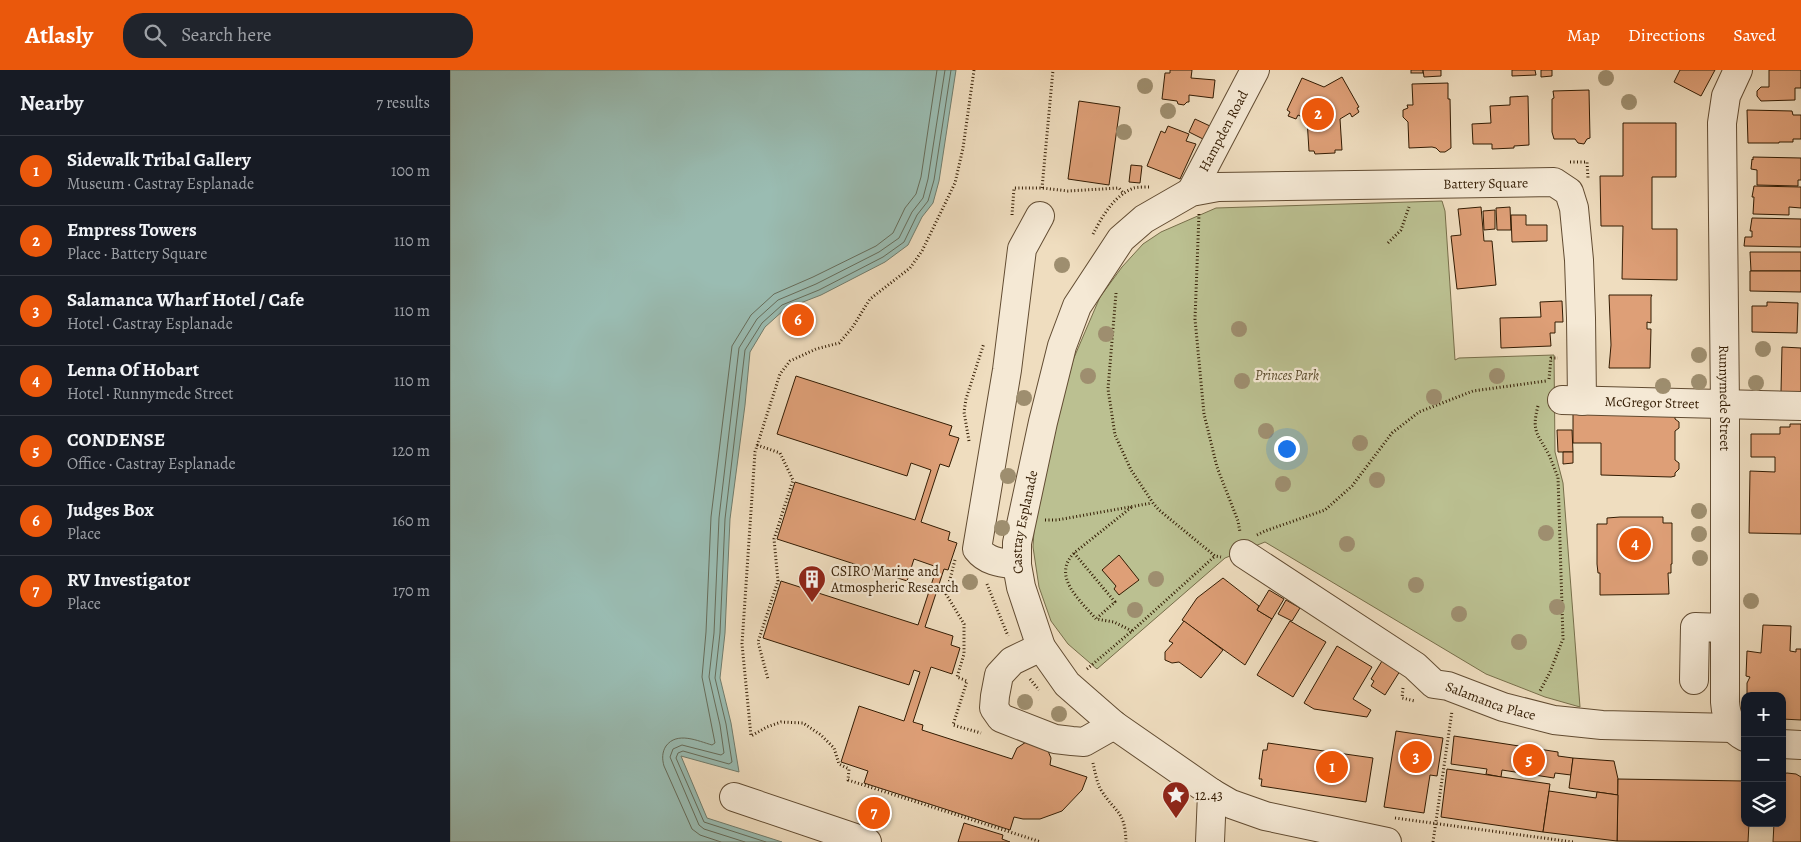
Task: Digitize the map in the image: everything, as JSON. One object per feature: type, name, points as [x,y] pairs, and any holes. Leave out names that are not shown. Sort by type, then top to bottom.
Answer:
[{"type":"street","name":"Hampden Road","points":[[1191,192],[1255,70]]},
{"type":"street","name":"Runnymede Street","points":[[1738,70],[1726,96],[1722,123],[1726,405],[1725,702],[1727,717],[1739,732]]},
{"type":"street","name":"Battery Square","points":[[1191,192],[1218,187],[1554,182],[1569,192],[1574,208],[1579,260],[1560,393]]},
{"type":"street","name":"Castray Esplanade","points":[[1191,192],[1144,219],[1129,231],[1121,239],[1077,306],[1062,346],[1043,422],[1017,543],[1017,564],[1021,587],[1041,647],[1067,684],[1114,725],[1212,793],[1231,804],[1265,816],[1388,830]]},
{"type":"street","points":[[1017,564],[998,562],[982,556],[977,549],[1007,370],[1022,249],[1040,216]]},
{"type":"street","name":"McGregor Street","points":[[1560,393],[1726,405],[1801,406]]},
{"type":"street","name":"Salamanca Place","points":[[1243,549],[1415,666],[1434,684],[1448,686],[1503,707],[1554,720],[1602,726],[1739,732]]},
{"type":"street","points":[[1694,680],[1695,627],[1725,628]]},
{"type":"street","points":[[1041,647],[1012,661],[998,675],[994,708],[1001,718],[1056,739],[1084,742],[1114,725]]},
{"type":"street","points":[[1786,744],[1801,745]]},
{"type":"street","points":[[1210,842],[1212,793]]},
{"type":"street","points":[[734,797],[867,842]]},
{"type":"path","points":[[974,70],[963,148],[955,183],[922,251],[910,268],[870,299],[852,328],[839,343],[816,349],[790,361],[780,374],[755,452],[742,644],[750,736],[781,722],[803,723],[821,735],[834,748],[839,764],[849,769],[848,780],[1041,842]]},
{"type":"path","points":[[1040,216],[1054,70]]},
{"type":"path","points":[[1388,243],[1402,230],[1409,209],[1408,184]]},
{"type":"path","points":[[1014,200],[1014,188],[1042,188],[1068,191],[1119,188],[1124,194]]},
{"type":"path","points":[[1191,192],[1199,210],[1196,319],[1204,414],[1217,467],[1238,521],[1243,549]]},
{"type":"path","points":[[1117,286],[1108,389],[1115,435],[1131,470],[1153,503],[1216,556]]},
{"type":"path","points":[[1560,358],[1551,358],[1560,393]]},
{"type":"path","points":[[1089,667],[1216,556],[1243,549],[1264,531],[1325,510],[1352,486],[1392,433],[1419,412],[1473,391],[1529,382],[1560,393]]},
{"type":"path","points":[[1530,715],[1563,639],[1558,477],[1536,433],[1535,418],[1560,393]]},
{"type":"path","points":[[757,445],[780,453],[793,480],[774,540],[778,581],[758,642],[768,679]]},
{"type":"path","points":[[1057,520],[1153,503]]},
{"type":"path","points":[[1132,631],[1114,622],[1096,619],[1070,588],[1065,568],[1068,560],[1074,553],[1133,506]]},
{"type":"path","points":[[964,654],[964,624],[946,594],[958,552],[977,549]]},
{"type":"path","points":[[1074,553],[1114,602],[1096,619]]},
{"type":"path","points":[[1081,662],[1092,675]]},
{"type":"path","points":[[1433,842],[1449,730]]},
{"type":"path","points":[[1091,758],[1100,789],[1121,815],[1125,826],[1126,842]]},
{"type":"path","points":[[1388,830],[1436,824],[1573,842]]},
{"type":"green space","name":"Princes Park","points":[[1442,201],[1445,211],[1455,360],[1459,358],[1554,355],[1555,452],[1563,483],[1580,707],[1545,697],[1486,674],[1265,542],[1225,558],[1097,669],[1068,644],[1051,621],[1039,587],[1033,547],[1035,514],[1073,360],[1100,297],[1122,267],[1143,244],[1161,232],[1216,208]]},
{"type":"water","points":[[450,70],[956,70],[939,181],[933,203],[922,217],[908,245],[885,262],[821,295],[785,309],[765,327],[750,352],[730,519],[725,633],[720,678],[731,723],[739,772],[681,756],[707,818],[782,842],[450,842]]},
{"type":"building","points":[[1170,70],[1192,70],[1191,78],[1215,80],[1213,98],[1189,95],[1189,102],[1184,105],[1178,104],[1177,101],[1162,99],[1165,73],[1170,73]]},
{"type":"building","points":[[1411,70],[1423,70],[1423,73],[1411,73]]},
{"type":"building","points":[[1423,70],[1441,70],[1441,76],[1424,77]]},
{"type":"building","points":[[1512,70],[1535,70],[1536,75],[1512,76]]},
{"type":"building","points":[[1541,70],[1552,70],[1552,76],[1541,77]]},
{"type":"building","points":[[1680,70],[1715,70],[1701,96],[1674,82]]},
{"type":"building","points":[[1769,70],[1801,70],[1801,88],[1795,88],[1795,100],[1761,101],[1757,96],[1757,91],[1761,87],[1769,87]]},
{"type":"building","points":[[1342,77],[1359,107],[1357,108],[1359,112],[1352,117],[1350,113],[1340,119],[1342,150],[1335,150],[1335,153],[1315,154],[1314,151],[1309,151],[1307,119],[1298,115],[1296,119],[1288,116],[1290,112],[1287,110],[1302,78],[1324,87]]},
{"type":"building","points":[[1448,83],[1451,148],[1445,152],[1440,152],[1432,147],[1409,148],[1408,122],[1403,117],[1403,110],[1408,108],[1407,105],[1413,105],[1412,84]]},
{"type":"building","points":[[1589,90],[1590,138],[1584,144],[1578,143],[1575,139],[1554,139],[1552,132],[1553,91]]},
{"type":"building","points":[[1528,96],[1529,145],[1492,149],[1492,144],[1473,144],[1472,124],[1491,123],[1490,106],[1510,105],[1510,97]]},
{"type":"building","points":[[1079,101],[1120,107],[1109,185],[1068,179]]},
{"type":"building","points":[[1747,110],[1792,111],[1793,115],[1801,115],[1801,139],[1793,139],[1793,142],[1748,143]]},
{"type":"building","points":[[1195,119],[1210,126],[1203,139],[1189,132]]},
{"type":"building","points":[[1623,123],[1676,123],[1676,177],[1652,177],[1652,229],[1677,229],[1677,280],[1622,279],[1623,226],[1601,226],[1600,176],[1623,176]]},
{"type":"building","points":[[1168,126],[1189,134],[1186,141],[1196,144],[1180,179],[1147,166],[1161,131],[1165,133]]},
{"type":"building","points":[[1753,157],[1801,158],[1801,180],[1798,180],[1798,186],[1757,185],[1757,170],[1751,169]]},
{"type":"building","points":[[1131,165],[1142,166],[1140,183],[1129,182]]},
{"type":"building","points":[[1754,186],[1801,187],[1801,208],[1789,207],[1789,215],[1753,214],[1754,197],[1752,197]]},
{"type":"building","points":[[1481,207],[1484,241],[1492,241],[1496,285],[1457,289],[1451,236],[1461,235],[1458,209]]},
{"type":"building","points":[[1510,207],[1511,230],[1497,230],[1496,208]]},
{"type":"building","points":[[1495,210],[1495,229],[1484,230],[1483,211]]},
{"type":"building","points":[[1511,215],[1526,215],[1526,225],[1547,225],[1547,241],[1512,242]]},
{"type":"building","points":[[1752,218],[1801,219],[1801,247],[1744,246],[1745,237],[1752,237],[1752,231],[1750,231]]},
{"type":"building","points":[[1750,252],[1801,252],[1801,271],[1751,271]]},
{"type":"building","points":[[1750,271],[1801,271],[1801,292],[1750,291]]},
{"type":"building","points":[[1609,295],[1652,295],[1651,323],[1647,322],[1647,329],[1651,329],[1650,368],[1609,368],[1611,345]]},
{"type":"building","points":[[1562,301],[1563,322],[1555,322],[1555,333],[1550,333],[1551,346],[1501,348],[1500,318],[1541,317],[1540,302]]},
{"type":"building","points":[[1767,302],[1798,303],[1797,333],[1752,332],[1752,306],[1767,306]]},
{"type":"building","points":[[802,310],[806,329],[795,331],[791,312]]},
{"type":"building","points":[[1782,347],[1801,348],[1801,393],[1781,392]]},
{"type":"building","name":"CSIRO Marine and Atmospheric Research","points":[[796,376],[952,426],[949,435],[959,438],[949,467],[940,464],[921,522],[950,532],[948,540],[957,543],[948,570],[944,569],[925,627],[953,636],[951,645],[960,648],[952,674],[931,667],[913,722],[923,725],[922,730],[1012,759],[1017,748],[1026,742],[1048,751],[1051,758],[1050,765],[1087,777],[1082,790],[1062,811],[1040,819],[1014,817],[1010,830],[864,783],[868,771],[841,762],[859,706],[904,721],[920,672],[914,670],[909,685],[763,638],[781,581],[918,625],[937,567],[914,559],[907,581],[777,539],[795,482],[915,520],[931,470],[911,463],[907,476],[777,434]]},
{"type":"building","points":[[1573,414],[1675,414],[1675,419],[1679,422],[1679,428],[1675,431],[1675,460],[1679,463],[1679,469],[1675,476],[1671,477],[1601,475],[1601,443],[1573,443]]},
{"type":"building","points":[[1790,424],[1801,424],[1801,534],[1749,533],[1750,471],[1775,472],[1775,457],[1751,457],[1751,434],[1780,434],[1780,427],[1790,427]]},
{"type":"building","points":[[1557,430],[1572,430],[1573,452],[1558,452]]},
{"type":"building","points":[[1563,452],[1573,452],[1573,463],[1563,464]]},
{"type":"building","points":[[1663,517],[1663,523],[1672,523],[1672,564],[1671,573],[1668,573],[1669,594],[1600,595],[1600,573],[1598,573],[1597,564],[1597,524],[1607,524],[1607,518]]},
{"type":"building","points":[[1119,555],[1139,580],[1119,595],[1114,589],[1116,586],[1102,570]]},
{"type":"building","points":[[1223,578],[1259,606],[1257,610],[1272,619],[1245,665],[1182,620],[1197,598]]},
{"type":"building","points":[[1269,590],[1284,599],[1272,619],[1257,610]]},
{"type":"building","points":[[1286,600],[1300,608],[1292,621],[1278,614]]},
{"type":"building","points":[[1184,621],[1223,650],[1201,678],[1179,662],[1172,663],[1165,660],[1165,652],[1173,643],[1169,641]]},
{"type":"building","points":[[1290,621],[1326,642],[1293,697],[1257,675]]},
{"type":"building","points":[[1763,625],[1791,626],[1790,651],[1796,652],[1796,649],[1801,649],[1801,720],[1786,719],[1786,692],[1747,692],[1747,683],[1750,677],[1746,676],[1747,651],[1761,653]]},
{"type":"building","points":[[1337,646],[1372,667],[1353,699],[1371,710],[1367,717],[1314,709],[1304,703]]},
{"type":"building","points":[[1382,661],[1400,671],[1385,695],[1371,686],[1374,681],[1371,679]]},
{"type":"building","points":[[1396,731],[1443,738],[1437,776],[1430,775],[1424,813],[1384,807]]},
{"type":"building","points":[[1454,736],[1558,752],[1558,756],[1573,758],[1571,775],[1555,773],[1554,778],[1502,770],[1501,777],[1486,774],[1487,769],[1451,764]]},
{"type":"building","points":[[1268,743],[1373,758],[1366,802],[1261,786],[1262,779],[1259,779],[1263,750],[1267,750]]},
{"type":"building","points":[[1573,758],[1614,761],[1618,779],[1618,795],[1569,788]]},
{"type":"building","points":[[1447,769],[1550,784],[1543,832],[1441,817]]},
{"type":"building","points":[[1786,773],[1796,774],[1801,777],[1801,842],[1773,842],[1774,827],[1786,827]]},
{"type":"building","points":[[1618,779],[1741,781],[1741,827],[1749,827],[1748,842],[1617,841]]},
{"type":"building","points":[[1549,791],[1596,798],[1597,792],[1618,795],[1617,841],[1543,832]]},
{"type":"building","points":[[964,823],[1003,835],[1002,839],[1010,842],[958,842]]},
{"type":"place","name":"Empress Towers","points":[[1318,114]]},
{"type":"place","name":"Judges Box","points":[[798,320]]},
{"type":"place","name":"Lenna Of Hobart","points":[[1635,544]]},
{"type":"place","name":"CSIRO Marine and Atmospheric Research","points":[[812,603]]},
{"type":"place","name":"Salamanca Wharf Hotel / Cafe","points":[[1416,757]]},
{"type":"place","name":"CONDENSE","points":[[1529,760]]},
{"type":"place","name":"Sidewalk Tribal Gallery","points":[[1332,767]]},
{"type":"place","name":"RV Investigator","points":[[874,813]]},
{"type":"place","name":"12.43","points":[[1176,819]]}]
